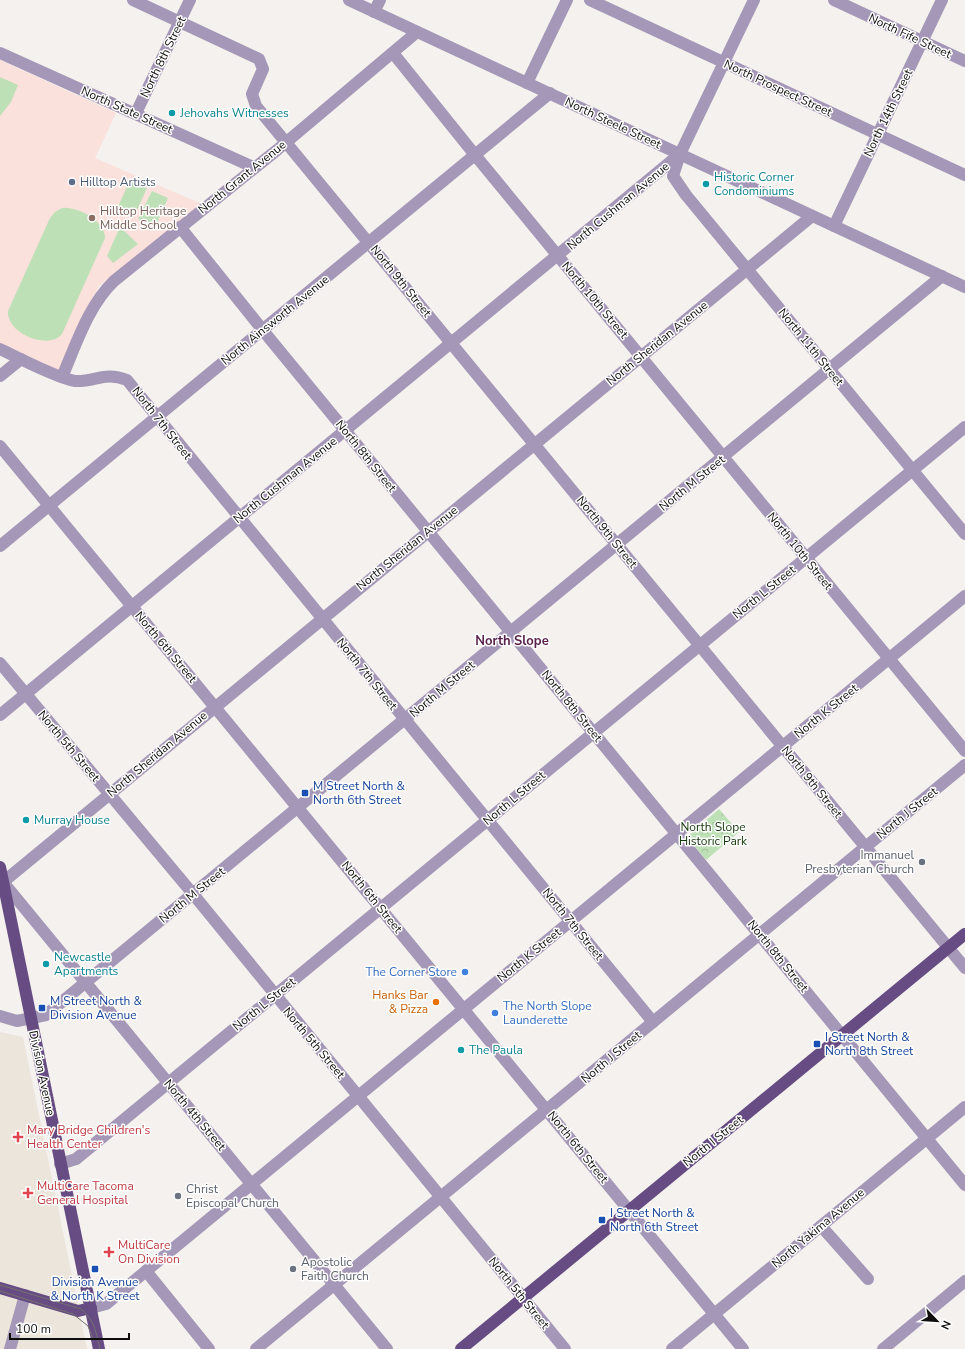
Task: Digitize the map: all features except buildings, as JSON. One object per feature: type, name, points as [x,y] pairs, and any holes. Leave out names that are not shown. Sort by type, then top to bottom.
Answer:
[{"type":"main road","name":"Division Avenue","points":[[0,867],[1,885],[31,1018],[99,1349]]},
{"type":"main road","name":"North I Street","points":[[461,1349],[965,934]]},
{"type":"main road","points":[[0,1288],[78,1311],[91,1308]]},
{"type":"street","points":[[133,0],[180,21]]},
{"type":"street","name":"North 8th Street","points":[[136,113],[190,0]]},
{"type":"street","name":"North Steele Street","points":[[349,0],[965,287]]},
{"type":"street","points":[[374,12],[380,0]]},
{"type":"street","points":[[528,83],[567,0]]},
{"type":"street","name":"North Prospect Street","points":[[590,0],[965,175]]},
{"type":"street","points":[[680,154],[754,0]]},
{"type":"street","name":"North Fife Street","points":[[834,0],[965,61]]},
{"type":"street","name":"North 14th Street","points":[[834,226],[942,0]]},
{"type":"street","name":"North 9th Street","points":[[180,21],[259,59],[263,69],[252,94],[256,106],[965,968]]},
{"type":"street","name":"North Grant Avenue","points":[[62,377],[90,315],[105,290],[114,281],[253,167],[286,142],[417,32]]},
{"type":"street","name":"North State Street","points":[[0,53],[253,167]]},
{"type":"street","name":"North 10th Street","points":[[393,53],[475,155],[965,751]]},
{"type":"street","name":"North Ainsworth Avenue","points":[[0,546],[550,94]]},
{"type":"street","name":"North Cushman Avenue","points":[[0,715],[680,154]]},
{"type":"street","name":"North 11th Street","points":[[680,154],[673,176],[686,195],[965,534]]},
{"type":"street","name":"North Sheridan Avenue","points":[[1,885],[215,706],[812,216]]},
{"type":"street","name":"North 8th Street","points":[[180,227],[262,330],[965,1184]]},
{"type":"street","name":"North M Street","points":[[0,1016],[17,1021],[46,1015],[830,370],[942,276]]},
{"type":"street","points":[[0,349],[62,377]]},
{"type":"street","points":[[0,376],[21,359]]},
{"type":"street","name":"North 7th Street","points":[[62,377],[81,381],[104,376],[127,380],[238,518],[653,1022]]},
{"type":"street","name":"North L Street","points":[[60,1164],[76,1159],[965,427]]},
{"type":"street","name":"North 6th Street","points":[[0,446],[743,1349]]},
{"type":"street","name":"North K Street","points":[[91,1308],[106,1304],[965,596]]},
{"type":"street","name":"North 5th Street","points":[[0,662],[193,894],[275,996],[566,1349]]},
{"type":"street","name":"North J Street","points":[[256,1349],[965,765]]},
{"type":"street","name":"North 4th Street","points":[[1,885],[86,982],[387,1349]]},
{"type":"street","name":"North Yakima Avenue","points":[[672,1349],[965,1107]]},
{"type":"street","points":[[821,1226],[868,1279]]},
{"type":"street","points":[[146,1271],[209,1349]]},
{"type":"street","points":[[883,1349],[965,1281]]},
{"type":"street","points":[[10,1349],[25,1295]]},
{"type":"shaded area","name":"Hilltop Heritage Middle School","points":[[0,60],[116,113],[95,158],[202,204],[99,286],[61,369],[58,370],[0,345]]},
{"type":"shaded area","name":"MultiCare Tacoma General Hospital","points":[[0,1032],[23,1037],[87,1349],[0,1349]]},
{"type":"green space","points":[[0,77],[18,85],[11,102],[0,116]]},
{"type":"green space","points":[[130,180],[147,188],[134,217],[117,209]]},
{"type":"green space","points":[[152,191],[168,198],[155,227],[138,219]]},
{"type":"green space","points":[[62,208],[75,209],[89,216],[100,226],[104,232],[105,238],[62,334],[56,339],[47,341],[38,340],[29,337],[14,326],[9,319],[8,311],[50,218],[55,212]]},
{"type":"green space","points":[[120,227],[138,244],[113,263],[107,256]]},
{"type":"green space","name":"North Slope Historic Park","points":[[719,809],[739,832],[706,860],[687,837]]},
{"type":"tram line","points":[[0,1285],[81,1309],[86,1313],[92,1322],[100,1349]]},
{"type":"tram line","points":[[0,1291],[73,1314],[88,1326],[93,1339]]},
{"type":"place","name":"Jehovahs Witnesses","points":[[172,113]]},
{"type":"place","name":"Hilltop Artists","points":[[72,182]]},
{"type":"place","name":"Historic Corner Condominiums","points":[[706,184]]},
{"type":"place","name":"Hilltop Heritage Middle School","points":[[92,218]]},
{"type":"place","name":"M Street North & North 6th Street","points":[[305,793]]},
{"type":"place","name":"Murray House","points":[[26,820]]},
{"type":"place","name":"Immanuel Presbyterian Church","points":[[922,862]]},
{"type":"place","name":"Newcastle Apartments","points":[[46,964]]},
{"type":"place","name":"The Corner Store","points":[[465,972]]},
{"type":"place","name":"Hanks Bar & Pizza","points":[[436,1002]]},
{"type":"place","name":"M Street North & Division Avenue","points":[[42,1008]]},
{"type":"place","name":"The North Slope Launderette","points":[[495,1013]]},
{"type":"place","name":"I Street North & North 8th Street","points":[[817,1044]]},
{"type":"place","name":"The Paula","points":[[461,1050]]},
{"type":"place","name":"Mary Bridge Children's Health Center","points":[[18,1137]]},
{"type":"place","name":"MultiCare Tacoma General Hospital","points":[[28,1193]]},
{"type":"place","name":"Christ Episcopal Church","points":[[178,1196]]},
{"type":"place","name":"I Street North & North 6th Street","points":[[602,1220]]},
{"type":"place","name":"MultiCare On Division","points":[[109,1252]]},
{"type":"place","name":"Division Avenue & North K Street","points":[[95,1269]]},
{"type":"place","name":"Apostolic Faith Church","points":[[293,1269]]},
{"type":"district","name":"North Slope","points":[[512,640]]}]
